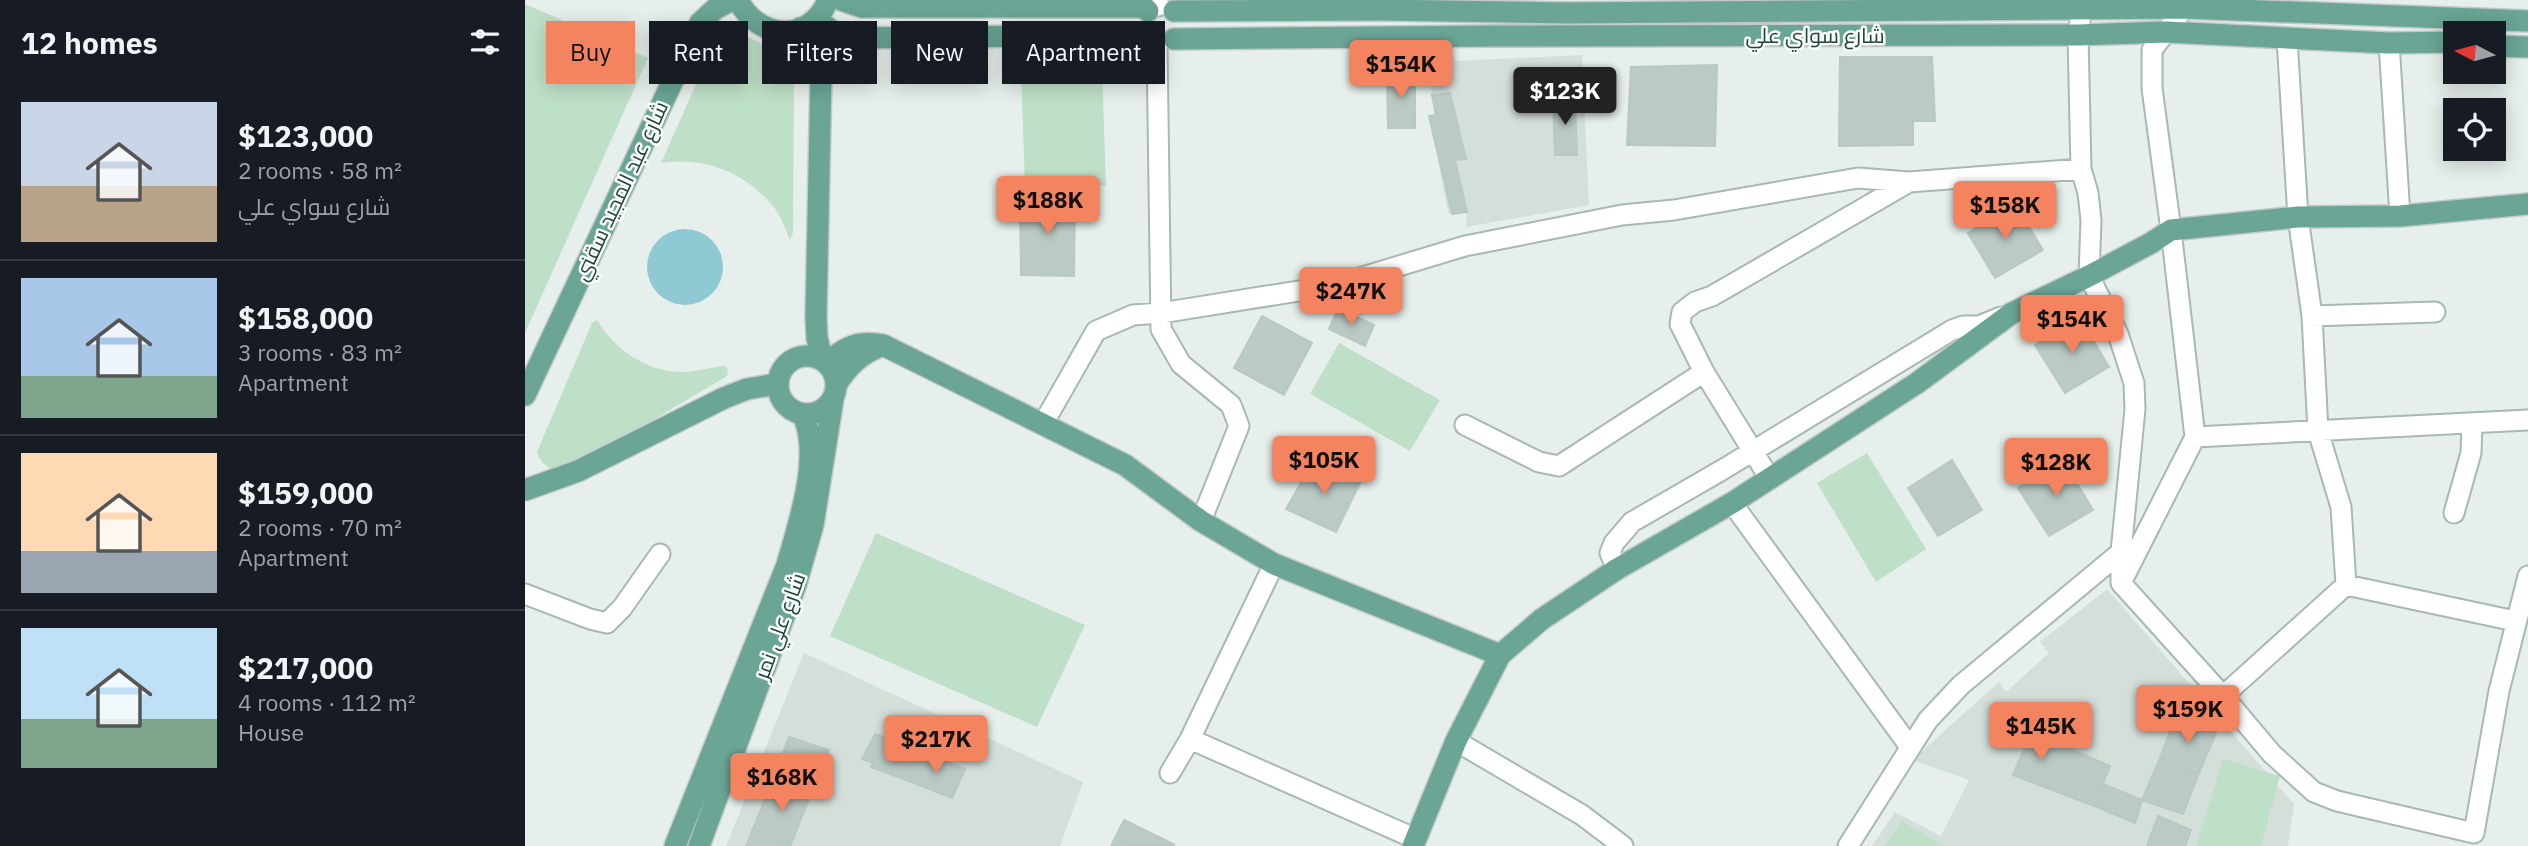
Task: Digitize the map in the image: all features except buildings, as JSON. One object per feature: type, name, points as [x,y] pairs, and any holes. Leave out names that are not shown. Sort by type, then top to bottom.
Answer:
[{"type":"main road","points":[[694,0],[700,21]]},
{"type":"main road","name":"شارع عبد المجيد سقني","points":[[703,21],[715,9],[732,0]]},
{"type":"main road","points":[[738,0],[744,12],[762,26]]},
{"type":"main road","points":[[810,21],[828,0]]},
{"type":"main road","name":"شارع سواي علي","points":[[841,0],[862,8],[1159,7],[1381,10],[1567,7],[1879,12],[2185,4],[2528,21]]},
{"type":"main road","points":[[1146,21],[1159,7],[1179,17],[1181,25],[1165,35]]},
{"type":"main road","points":[[1879,12],[1879,35]]},
{"type":"main road","name":"شارع سواي علي","points":[[1165,39],[2078,35],[2167,32],[2389,43],[2443,42]]},
{"type":"main road","name":"شارع سواي علي","points":[[877,37],[1002,38]]},
{"type":"main road","points":[[2506,46],[2528,47]]},
{"type":"main road","name":"شارع عبد المجيد سقني","points":[[525,395],[672,84]]},
{"type":"main road","points":[[821,84],[816,316],[817,338],[824,361]]},
{"type":"main road","points":[[1415,842],[1456,741],[1500,655],[1542,619],[1617,569],[1770,479],[1917,383],[2012,313],[2089,276],[2171,230],[2298,217],[2400,216],[2528,204]]},
{"type":"main road","points":[[824,361],[853,344],[863,342],[883,345],[1125,465],[1201,521],[1274,564],[1500,655]]},
{"type":"main road","points":[[835,392],[832,369],[824,361],[805,355],[789,361],[779,375],[777,384],[778,393],[787,408],[803,415],[821,411],[835,392],[844,372],[862,354],[883,345]]},
{"type":"main road","points":[[525,490],[578,471],[724,398],[747,389],[777,384]]},
{"type":"main road","name":"شارع علي نمر","points":[[699,846],[796,584],[813,525],[835,392]]},
{"type":"main road","name":"شارع علي نمر","points":[[675,846],[786,565],[810,460],[811,437],[803,415]]},
{"type":"street","points":[[2121,583],[2195,438],[2152,89],[2152,50],[2185,4]]},
{"type":"street","points":[[2082,5],[2078,35],[2081,169],[2088,192],[2091,220],[2089,276],[2118,334],[2134,383],[2135,409],[2121,552],[2121,583],[2272,754],[2314,792],[2473,840],[2499,691],[2528,576]]},
{"type":"street","points":[[1567,7],[1567,37]]},
{"type":"street","points":[[2287,39],[2298,217],[2312,316],[2318,431],[2341,507],[2346,585]]},
{"type":"street","points":[[2389,43],[2400,216]]},
{"type":"street","points":[[1159,84],[1161,330],[1181,364],[1231,405],[1239,426],[1201,521]]},
{"type":"street","points":[[1043,424],[1096,331],[1133,315],[1161,313],[1336,285],[1465,246],[1622,215],[1674,210],[1858,178],[1909,182],[2081,169]]},
{"type":"street","points":[[1770,479],[1704,372],[1680,324],[1682,312],[1695,302],[1712,296],[1909,182]]},
{"type":"street","points":[[2312,316],[2435,312]]},
{"type":"street","points":[[1617,569],[1610,553],[1614,543],[1632,522],[1753,452],[1952,330],[1963,326],[1979,326],[2012,313]]},
{"type":"street","points":[[1465,425],[1539,462],[1559,466],[1704,372]]},
{"type":"street","points":[[2195,438],[2528,420]]},
{"type":"street","points":[[2454,513],[2471,453],[2472,423]]},
{"type":"street","points":[[1732,503],[1910,747]]},
{"type":"street","points":[[1847,846],[1928,720],[1961,685],[2121,552]]},
{"type":"street","points":[[525,594],[607,623],[622,608],[660,554]]},
{"type":"street","points":[[1170,773],[1190,738],[1274,564]]},
{"type":"street","points":[[2346,585],[2515,621]]},
{"type":"street","points":[[2223,696],[2346,585]]},
{"type":"street","points":[[1190,738],[1415,842]]},
{"type":"street","points":[[1456,741],[1582,815],[1623,846]]},
{"type":"shaded area","points":[[1452,51],[1454,61],[1582,55],[1589,205],[1466,227],[1467,212],[1448,212],[1429,116],[1436,115],[1424,53]]},
{"type":"shaded area","points":[[2107,589],[2294,804],[2288,846],[1872,846],[1895,812],[1941,836],[1969,780],[1912,760],[1999,682],[2006,692],[2049,653],[2040,642]]},
{"type":"shaded area","points":[[804,653],[1083,782],[1060,846],[726,846]]},
{"type":"green space","points":[[525,4],[564,21],[546,21],[546,84],[635,84],[635,52],[648,58],[525,333]]},
{"type":"green space","points":[[748,38],[762,44],[762,84],[794,84],[793,232],[790,240],[776,210],[753,186],[740,177],[710,165],[694,162],[661,163],[696,84],[748,84]]},
{"type":"green space","points":[[1021,84],[1103,84],[1106,186],[1025,186]]},
{"type":"green space","points":[[597,320],[622,349],[644,363],[682,372],[726,366],[727,376],[562,474],[543,463],[537,452],[592,323]]},
{"type":"green space","points":[[1339,343],[1440,400],[1410,451],[1310,394]]},
{"type":"green space","points":[[1867,453],[1926,549],[1876,582],[1817,483]]},
{"type":"green space","points":[[876,533],[1085,625],[1037,727],[830,636]]},
{"type":"green space","points":[[2223,759],[2280,776],[2261,846],[2196,846]]},
{"type":"green space","points":[[1902,821],[1943,846],[1884,846]]},
{"type":"water","points":[[685,229],[700,232],[712,240],[720,252],[723,267],[720,282],[712,294],[700,302],[685,305],[670,302],[658,294],[650,282],[647,267],[650,252],[658,240],[670,232]]}]
